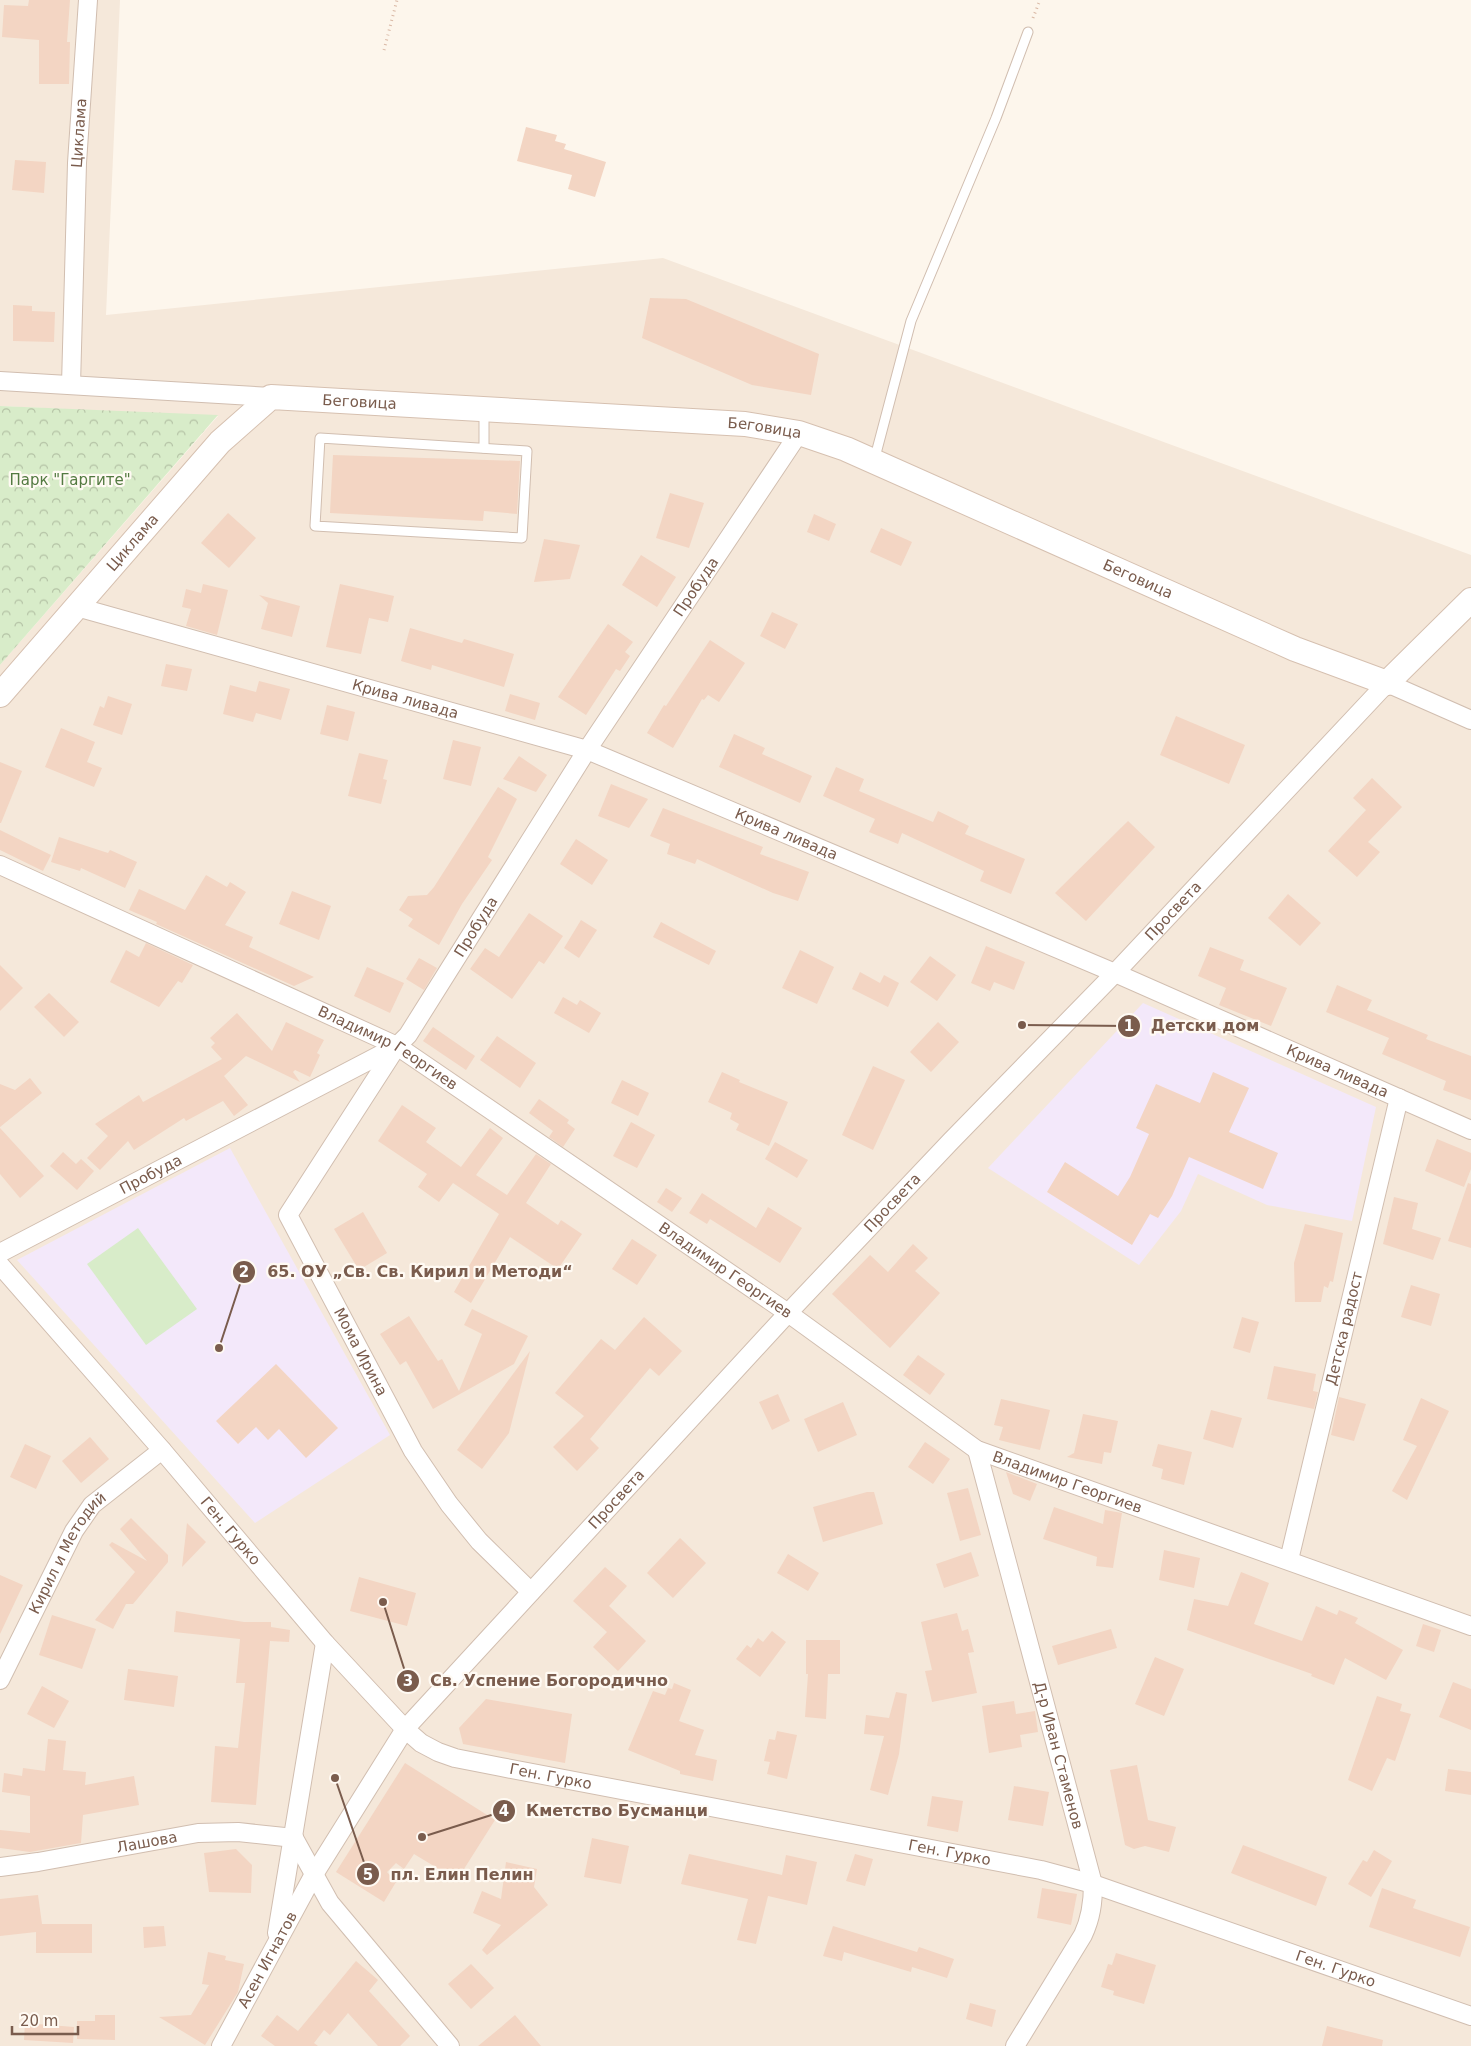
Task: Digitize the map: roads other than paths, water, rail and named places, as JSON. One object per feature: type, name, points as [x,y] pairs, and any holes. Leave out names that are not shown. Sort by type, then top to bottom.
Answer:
[{"type":"street","name":"Циклама","points":[[71,385],[77,163],[88,0]]},
{"type":"street","name":"Беговица","points":[[0,381],[745,424],[799,433],[831,443],[874,461],[1295,649],[1387,683],[1471,720]]},
{"type":"street","name":"Циклама","points":[[0,695],[220,442],[272,396]]},
{"type":"street","name":"Пробуда","points":[[0,1253],[397,1046],[408,1035],[588,750],[799,433]]},
{"type":"street","points":[[1387,683],[1471,600]]},
{"type":"street","name":"Крива ливада","points":[[77,607],[588,750],[1115,974],[1471,1130]]},
{"type":"street","name":"Просвета","points":[[405,1729],[788,1313],[950,1141],[1115,974],[1387,683]]},
{"type":"street","name":"Владимир Георгиев","points":[[0,865],[397,1046],[788,1313],[977,1450],[1471,1626]]},
{"type":"street","name":"Мома Ирина","points":[[397,1046],[288,1215],[413,1451],[449,1504],[479,1541],[531,1592]]},
{"type":"street","name":"Детска радост","points":[[1289,1560],[1399,1098]]},
{"type":"street","name":"Ген. Гурко","points":[[0,1265],[162,1450],[325,1643],[421,1744],[454,1758],[968,1856],[1093,1884],[1471,2016]]},
{"type":"street","name":"Кирил и Методий","points":[[0,1680],[74,1531],[92,1505],[162,1450]]},
{"type":"street","name":"Д-р Иван Стаменов","points":[[977,1450],[1093,1884],[1093,1905],[1084,1935],[1015,2046]]},
{"type":"street","points":[[275,1948],[325,1643]]},
{"type":"street","name":"Асен Игнатов","points":[[221,2046],[314,1876],[405,1729]]},
{"type":"street","name":"Лашова","points":[[0,1867],[38,1862],[198,1833],[238,1832],[294,1838]]},
{"type":"street","points":[[294,1838],[330,1902],[450,2046]]},
{"type":"lane","points":[[874,461],[911,321],[996,118],[1028,32]]},
{"type":"lane","points":[[484,410],[484,448]]},
{"type":"lane","points":[[320,438],[484,448],[527,451],[522,538],[315,526],[320,438]]},
{"type":"place","name":"Детски дом","points":[[1022,1025]]},
{"type":"place","name":"65. ОУ „Св. Св. Кирил и Методи“","points":[[219,1348]]},
{"type":"place","name":"Св. Успение Богородично","points":[[383,1602]]},
{"type":"place","name":"пл. Елин Пелин","points":[[335,1778]]},
{"type":"place","name":"Кметство Бусманци","points":[[422,1837]]},
{"type":"park label","name":"Парк \"Гаргите\"","points":[[70,480]]}]
